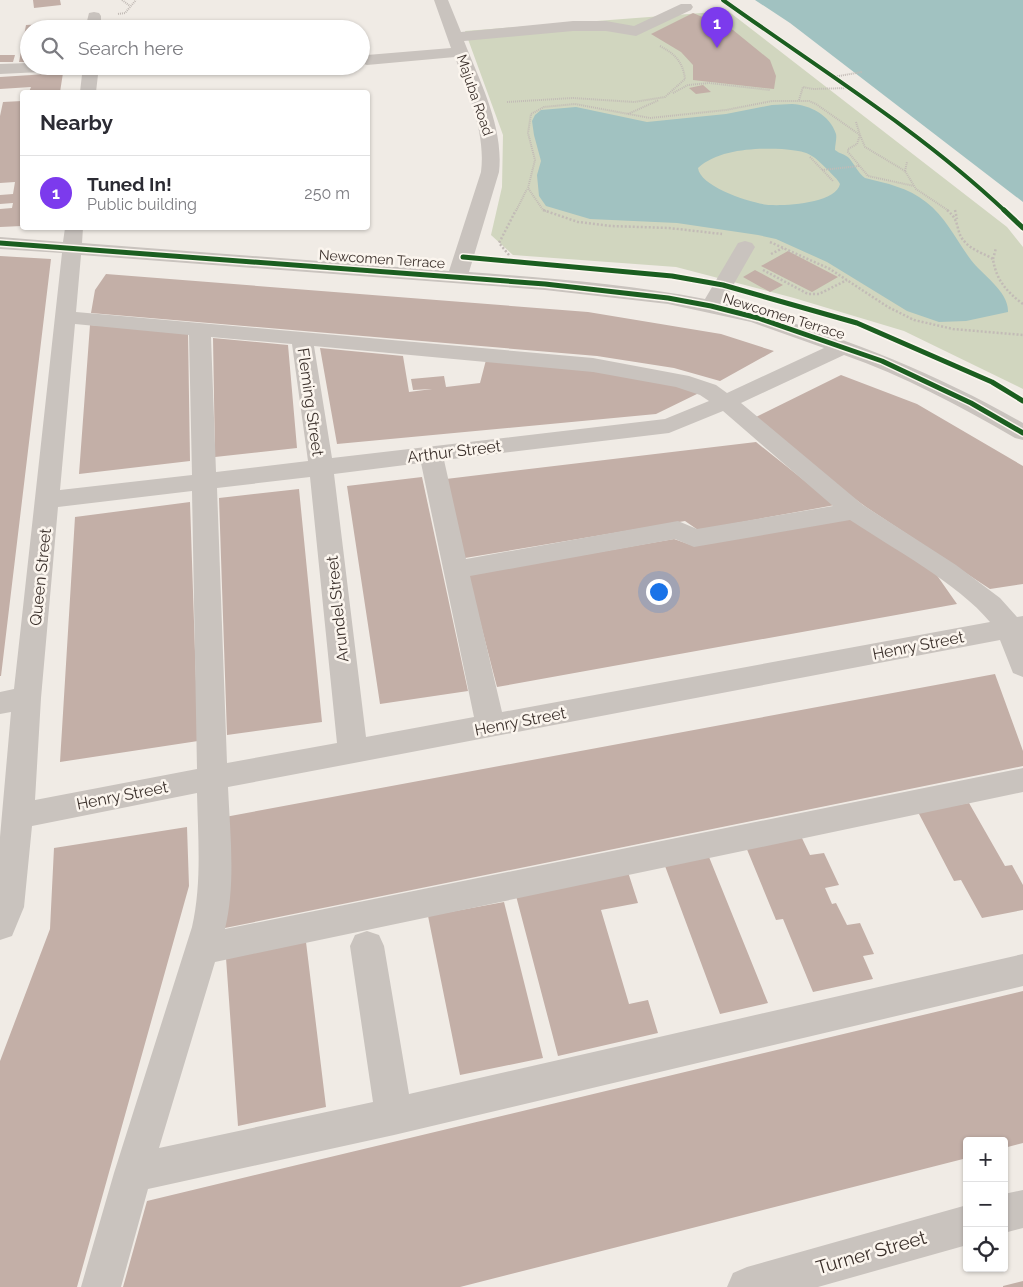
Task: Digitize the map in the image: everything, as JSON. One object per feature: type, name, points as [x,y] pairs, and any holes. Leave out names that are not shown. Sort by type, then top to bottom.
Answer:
[{"type":"street","name":"Majuba Road","points":[[440,0],[482,109],[492,156],[490,172],[457,277]]},
{"type":"street","points":[[370,60],[573,26],[606,26],[636,31],[686,7]]},
{"type":"street","points":[[0,70],[20,69]]},
{"type":"street","points":[[88,90],[90,75]]},
{"type":"street","name":"Newcomen Terrace","points":[[0,243],[73,238],[457,277],[613,290],[711,306],[758,318],[844,347],[931,383],[1023,433]]},
{"type":"street","name":"Queen Street","points":[[0,926],[8,907],[18,816],[14,700],[48,500],[73,238]]},
{"type":"street","points":[[711,306],[745,248]]},
{"type":"street","points":[[66,317],[601,366],[681,381],[708,390],[726,402],[854,511],[947,571],[991,605],[1016,627],[1023,666]]},
{"type":"street","points":[[101,1287],[214,903],[200,330]]},
{"type":"street","name":"Fleming Street","points":[[302,338],[320,467]]},
{"type":"street","name":"Arthur Street","points":[[48,500],[669,426],[726,402],[844,347]]},
{"type":"street","points":[[431,454],[455,570],[491,726]]},
{"type":"street","name":"Arundel Street","points":[[320,467],[353,751]]},
{"type":"street","points":[[455,570],[678,530],[694,538],[854,511]]},
{"type":"street","name":"Henry Street","points":[[18,816],[353,751],[1016,627]]},
{"type":"street","points":[[202,948],[1023,780]]},
{"type":"street","points":[[367,946],[394,1116]]},
{"type":"street","points":[[133,1174],[394,1116],[1023,970]]},
{"type":"street","points":[[1008,1213],[1023,1209]]},
{"type":"street","name":"Turner Street","points":[[747,1287],[963,1226]]},
{"type":"path","points":[[122,0],[130,6],[136,0]]},
{"type":"path","points":[[501,103],[573,98],[634,102],[665,97],[685,79],[685,67],[678,58],[636,31]]},
{"type":"path","points":[[826,72],[858,93]]},
{"type":"path","points":[[833,77],[862,72]]},
{"type":"path","points":[[627,115],[688,85],[709,83],[770,90]]},
{"type":"path","points":[[799,100],[803,87],[813,89],[850,88]]},
{"type":"path","points":[[538,109],[557,105],[583,105],[627,115],[657,118],[726,110],[772,101],[799,100],[816,104],[860,135]]},
{"type":"path","points":[[856,122],[865,147],[880,158],[905,171],[916,190],[949,211],[957,219]]},
{"type":"path","points":[[860,135],[857,144],[848,149],[848,152],[868,176],[914,186]]},
{"type":"path","points":[[810,157],[833,181]]},
{"type":"path","points":[[905,171],[907,162]]},
{"type":"path","points":[[822,170],[859,166]]},
{"type":"path","points":[[512,260],[499,243],[528,188]]},
{"type":"path","points":[[954,210],[959,234],[966,244],[993,258]]},
{"type":"path","points":[[767,256],[784,247]]},
{"type":"path","points":[[996,248],[993,258],[994,272],[1001,285],[1023,304]]},
{"type":"path","points":[[462,257],[512,260]]},
{"type":"path","points":[[758,268],[808,294],[819,294],[848,280]]},
{"type":"green space","points":[[728,11],[1007,227],[1023,247],[1023,389],[904,331],[794,298],[676,267],[513,255],[491,235],[502,187],[503,135],[465,31]]},
{"type":"water","points":[[755,0],[1023,0],[1023,202],[790,23]]},
{"type":"water","points":[[792,104],[806,106],[819,112],[833,127],[836,136],[835,150],[849,158],[865,178],[905,190],[919,197],[933,208],[971,260],[994,283],[1004,297],[1008,312],[966,321],[939,322],[907,311],[827,262],[776,239],[677,223],[590,219],[546,206],[539,196],[537,175],[541,161],[532,121],[541,110],[576,107],[647,122],[726,114],[772,105]],"holes":[[[760,149],[804,152],[813,156],[839,182],[840,184],[836,190],[830,195],[809,202],[787,205],[762,204],[740,198],[717,188],[701,175],[698,168],[716,157],[727,153]]]},
{"type":"building","points":[[33,0],[60,0],[61,5],[34,8]]},
{"type":"building","points":[[693,13],[733,30],[770,60],[776,76],[774,89],[693,80],[693,65],[681,52],[651,34]]},
{"type":"building","points":[[0,55],[15,55],[13,62],[0,62]]},
{"type":"building","points":[[63,75],[60,90],[30,90],[31,87],[0,89],[0,77]]},
{"type":"building","points":[[703,85],[711,92],[696,94],[689,88]]},
{"type":"building","points":[[20,101],[20,226],[0,227],[0,209],[12,208],[13,203],[0,204],[0,195],[13,194],[15,182],[0,183],[0,116],[3,102]]},
{"type":"building","points":[[788,251],[838,277],[812,292],[761,266]]},
{"type":"building","points":[[0,256],[51,259],[1,676],[0,676]]},
{"type":"building","points":[[755,270],[783,285],[770,292],[743,277]]},
{"type":"building","points":[[106,274],[588,312],[721,334],[774,351],[720,381],[674,368],[597,356],[91,313],[95,290]]},
{"type":"building","points":[[90,325],[188,332],[190,461],[79,474]]},
{"type":"building","points":[[213,338],[288,345],[297,448],[215,457]]},
{"type":"building","points":[[320,348],[403,356],[409,392],[432,389],[413,390],[411,379],[444,376],[446,387],[480,383],[486,360],[591,371],[671,383],[699,393],[656,414],[337,444]]},
{"type":"building","points":[[841,375],[917,404],[1023,466],[1023,584],[990,589],[866,507],[810,466],[756,417]]},
{"type":"building","points":[[756,442],[835,505],[698,530],[685,521],[465,558],[446,479]]},
{"type":"building","points":[[422,477],[468,691],[380,704],[347,486]]},
{"type":"building","points":[[299,489],[322,722],[227,735],[219,498]]},
{"type":"building","points":[[190,502],[198,741],[60,762],[75,517]]},
{"type":"building","points":[[852,518],[936,574],[957,604],[497,687],[468,575],[674,539],[691,545]]},
{"type":"building","points":[[995,674],[1023,751],[1023,766],[215,930],[225,817]]},
{"type":"building","points":[[969,803],[1005,866],[1012,865],[1023,885],[1023,910],[982,918],[961,880],[954,881],[918,812]]},
{"type":"building","points":[[187,827],[189,886],[77,1287],[0,1287],[0,1061],[50,929],[54,848]]},
{"type":"building","points":[[801,836],[810,855],[824,853],[839,885],[825,888],[832,904],[836,903],[847,925],[860,923],[874,954],[863,956],[873,979],[813,992],[783,919],[776,920],[746,847]]},
{"type":"building","points":[[709,857],[768,1003],[720,1014],[665,866]]},
{"type":"building","points":[[627,869],[638,903],[601,910],[629,1004],[648,1000],[658,1033],[558,1056],[515,892]]},
{"type":"building","points":[[504,902],[543,1058],[460,1075],[428,916]]},
{"type":"building","points":[[306,942],[326,1107],[238,1126],[226,958]]},
{"type":"building","points":[[1023,991],[1023,1143],[1008,1147],[1008,1137],[963,1137],[963,1159],[460,1287],[123,1287],[147,1201]]},
{"type":"building","points":[[1023,1281],[1023,1287],[1003,1287],[1003,1286]]},
{"type":"cycle path","points":[[723,0],[916,136],[953,165],[1023,228]]},
{"type":"cycle path","points":[[0,243],[545,284],[668,298],[711,306],[758,318],[882,361],[971,403],[1023,433]]},
{"type":"cycle path","points":[[463,257],[672,276],[723,285],[857,323],[992,382],[1023,401]]},
{"type":"place","name":"Tuned In!","points":[[717,48]]}]
